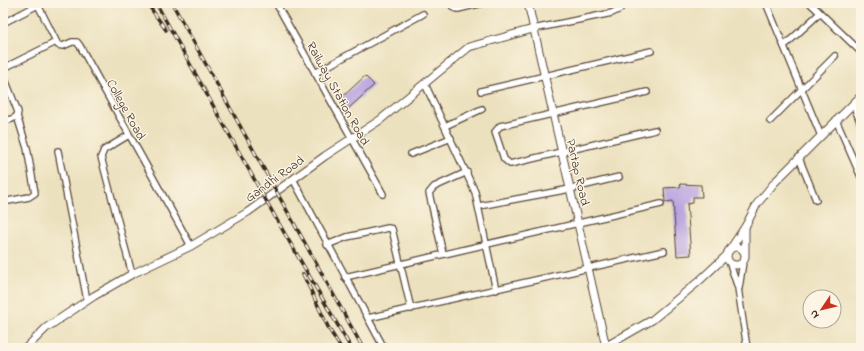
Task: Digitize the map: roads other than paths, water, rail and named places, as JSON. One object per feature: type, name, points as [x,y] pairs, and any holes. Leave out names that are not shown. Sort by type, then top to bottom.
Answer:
[{"type":"street","name":"Railway Station Road","points":[[277,3],[383,194]]},
{"type":"street","points":[[450,3],[454,8],[458,9],[483,3]]},
{"type":"street","name":"Partap Road","points":[[528,3],[579,223],[605,347]]},
{"type":"street","points":[[533,28],[612,13],[620,9],[622,3]]},
{"type":"street","points":[[766,3],[821,136]]},
{"type":"street","points":[[810,3],[861,52]]},
{"type":"street","points":[[3,23],[37,4],[56,42],[3,70]]},
{"type":"street","points":[[784,46],[820,13]]},
{"type":"street","points":[[315,73],[423,14]]},
{"type":"street","name":"Gandhi Road","points":[[26,348],[46,328],[87,300],[132,274],[191,246],[248,212],[351,138],[380,120],[426,84],[454,58],[469,47],[533,28]]},
{"type":"street","name":"College Road","points":[[56,42],[60,47],[72,42],[77,42],[80,46],[191,246]]},
{"type":"street","points":[[481,91],[651,51]]},
{"type":"street","points":[[770,121],[835,56]]},
{"type":"street","points":[[3,74],[16,107],[35,193],[29,197],[3,202]]},
{"type":"street","points":[[426,84],[467,172],[479,206],[496,290]]},
{"type":"street","points":[[647,92],[500,126],[496,129],[496,134],[504,159],[510,164],[655,130]]},
{"type":"street","points":[[747,348],[738,288],[728,253],[745,227],[757,204],[775,182],[861,96]]},
{"type":"street","points":[[853,104],[861,124]]},
{"type":"street","points":[[445,126],[482,109]]},
{"type":"street","points":[[3,121],[17,116]]},
{"type":"street","points":[[836,120],[861,177]]},
{"type":"street","points":[[129,135],[104,150],[100,157],[132,274]]},
{"type":"street","points":[[411,154],[451,138]]},
{"type":"street","points":[[58,151],[87,300]]},
{"type":"street","points":[[799,158],[816,200]]},
{"type":"street","points":[[443,254],[429,193],[434,187],[467,172]]},
{"type":"street","points":[[479,206],[570,189],[619,177]]},
{"type":"street","points":[[293,179],[327,245],[384,348]]},
{"type":"street","points":[[345,277],[660,204]]},
{"type":"street","points":[[738,288],[745,253],[745,227]]},
{"type":"street","points":[[327,245],[352,235],[390,228],[393,231],[411,309]]},
{"type":"street","points":[[605,347],[652,320],[698,282],[728,253],[737,247],[745,253]]},
{"type":"street","points":[[368,318],[664,251]]},
{"type":"street","points":[[730,264],[735,266],[743,262]]},
{"type":"railway","points":[[147,3],[166,30]]},
{"type":"railway","points":[[156,3],[278,222],[351,348]]},
{"type":"railway","points":[[172,3],[363,348]]},
{"type":"railway","points":[[303,274],[329,329],[341,348]]}]
